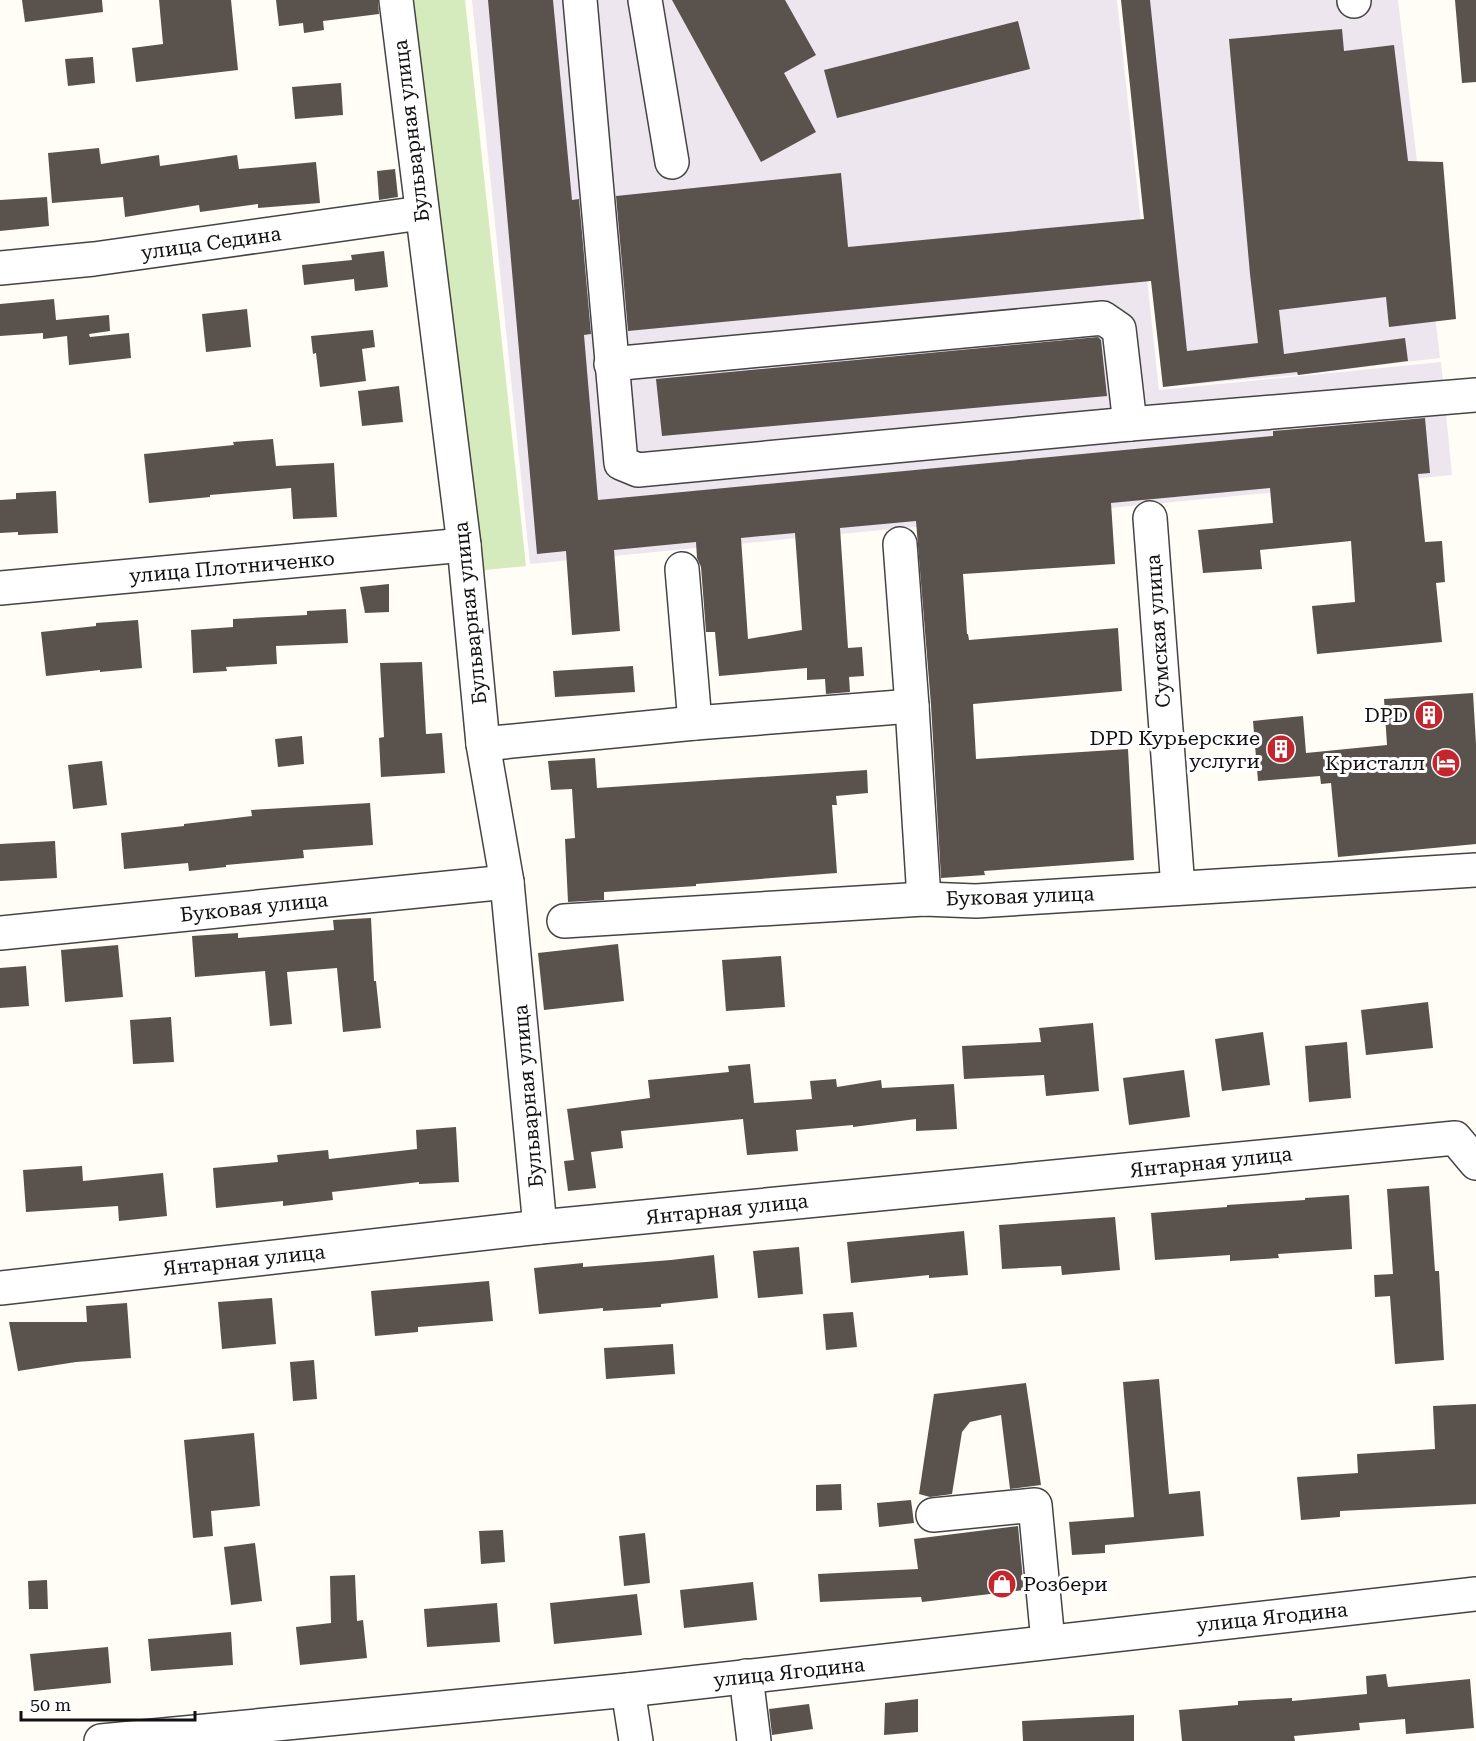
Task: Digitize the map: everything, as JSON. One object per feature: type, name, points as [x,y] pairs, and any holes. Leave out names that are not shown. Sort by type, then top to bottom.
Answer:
[{"type":"street","name":"Бульварная улица","points":[[396,0],[464,545],[483,744],[507,882],[540,1227]]},
{"type":"street","points":[[580,0],[621,463],[638,470],[1130,424],[1476,395]]},
{"type":"street","points":[[645,0],[672,162]]},
{"type":"street","name":"улица Седина","points":[[0,268],[94,259],[421,213]]},
{"type":"street","points":[[611,364],[1103,318],[1119,329],[1130,424]]},
{"type":"street","name":"Сумская улица","points":[[1150,518],[1178,888]]},
{"type":"street","points":[[900,544],[924,898]]},
{"type":"street","name":"улица Плотниченко","points":[[0,588],[464,545]]},
{"type":"street","points":[[682,569],[695,723]]},
{"type":"street","points":[[483,744],[695,723],[912,706]]},
{"type":"street","name":"Буковая улица","points":[[564,921],[924,898],[976,901],[1476,870]]},
{"type":"street","name":"Буковая улица","points":[[0,933],[507,882]]},
{"type":"street","name":"Янтарная улица","points":[[0,1288],[540,1227],[1455,1138],[1476,1163]]},
{"type":"street","points":[[933,1515],[1035,1504],[1048,1642]]},
{"type":"street","name":"улица Ягодина","points":[[100,1741],[628,1690],[1476,1594]]},
{"type":"street","points":[[746,1676],[754,1741]]},
{"type":"street","points":[[628,1690],[636,1741]]},
{"type":"shaded area","points":[[472,0],[1117,0],[1159,390],[1441,362],[1452,475],[530,564]]},
{"type":"shaded area","points":[[1121,0],[1398,0],[1440,358],[1298,375],[1163,387]]},
{"type":"green space","points":[[410,0],[465,0],[526,566],[475,571]]},
{"type":"building","points":[[22,0],[102,0],[103,12],[25,22]]},
{"type":"building","points":[[159,0],[231,0],[238,70],[136,82],[132,48],[163,44]]},
{"type":"building","points":[[276,0],[378,0],[379,14],[323,21],[324,30],[304,33],[303,23],[279,26]]},
{"type":"building","points":[[488,0],[553,0],[572,200],[579,199],[591,334],[584,335],[598,500],[1273,436],[1273,431],[1425,418],[1430,473],[1418,474],[1425,542],[1442,541],[1445,582],[1436,583],[1442,642],[1317,654],[1312,606],[1355,602],[1351,541],[1260,550],[1262,569],[1203,573],[1198,530],[1273,523],[1270,488],[1111,503],[1115,564],[963,574],[969,640],[1118,628],[1122,691],[973,704],[976,759],[1128,749],[1134,860],[984,871],[985,875],[941,878],[931,705],[916,521],[840,528],[848,648],[862,647],[864,676],[849,677],[850,692],[826,694],[825,679],[807,680],[807,668],[719,676],[715,632],[706,632],[701,567],[697,558],[696,542],[614,550],[620,631],[572,635],[566,551],[537,554]],"holes":[[[795,533],[802,630],[748,639],[741,538]]]},
{"type":"building","points":[[672,0],[785,0],[816,55],[784,73],[816,132],[761,162]]},
{"type":"building","points":[[1121,0],[1150,0],[1187,351],[1258,343],[1229,39],[1342,29],[1344,51],[1394,45],[1408,161],[1443,162],[1456,319],[1389,327],[1386,297],[1279,310],[1284,354],[1405,338],[1408,361],[1298,375],[1297,372],[1163,387],[1151,281],[628,331],[616,196],[841,173],[848,247],[1144,219]]},
{"type":"building","points":[[1455,0],[1476,0],[1476,82],[1462,83]]},
{"type":"building","points":[[1018,21],[1030,69],[837,118],[824,70]]},
{"type":"building","points":[[93,57],[95,83],[68,86],[65,59]]},
{"type":"building","points":[[341,83],[343,115],[295,119],[292,87]]},
{"type":"building","points":[[99,148],[101,164],[159,155],[160,166],[237,155],[239,169],[316,162],[320,203],[258,208],[258,204],[200,212],[199,205],[125,217],[123,197],[52,203],[48,153]]},
{"type":"building","points":[[395,169],[398,197],[379,200],[377,171]]},
{"type":"building","points":[[47,197],[49,226],[0,231],[0,200]]},
{"type":"building","points":[[384,251],[388,287],[355,291],[354,279],[304,285],[302,265],[352,260],[351,255]]},
{"type":"building","points":[[54,299],[56,320],[109,315],[110,331],[89,334],[90,337],[129,333],[131,358],[69,365],[67,336],[43,339],[43,333],[0,336],[0,304]]},
{"type":"building","points":[[247,309],[251,347],[206,352],[202,314]]},
{"type":"building","points":[[373,330],[375,347],[362,349],[366,381],[320,387],[316,353],[313,354],[311,336]]},
{"type":"building","points":[[1098,337],[1101,340],[1107,396],[662,436],[656,379]]},
{"type":"building","points":[[399,386],[403,422],[362,426],[358,391]]},
{"type":"building","points":[[273,439],[276,466],[334,463],[337,517],[293,519],[291,488],[149,503],[144,454]]},
{"type":"building","points":[[56,491],[58,533],[18,535],[18,532],[0,533],[0,500],[16,499],[16,493]]},
{"type":"building","points":[[389,584],[389,612],[365,613],[360,587]]},
{"type":"building","points":[[346,609],[348,643],[276,646],[277,664],[226,667],[227,671],[193,673],[191,630],[233,627],[233,619],[307,615],[307,611]]},
{"type":"building","points":[[138,620],[142,668],[46,676],[41,632],[96,626],[96,623]]},
{"type":"building","points":[[422,662],[426,734],[442,733],[445,773],[381,777],[379,738],[384,737],[380,663]]},
{"type":"building","points":[[633,666],[635,692],[555,697],[553,671]]},
{"type":"building","points":[[1473,693],[1476,744],[1476,844],[1338,857],[1331,783],[1321,784],[1320,776],[1258,781],[1253,721],[1303,716],[1306,753],[1387,745],[1384,699]]},
{"type":"building","points":[[302,736],[304,764],[278,767],[275,739]]},
{"type":"building","points":[[595,758],[597,788],[867,770],[868,793],[836,796],[837,805],[832,805],[837,873],[604,892],[604,900],[568,902],[565,839],[575,838],[572,789],[551,790],[548,761]]},
{"type":"building","points":[[102,761],[107,805],[73,809],[68,765]]},
{"type":"building","points":[[370,803],[373,845],[303,850],[304,858],[226,865],[226,867],[189,871],[188,863],[124,869],[121,833],[252,816],[251,810]]},
{"type":"building","points":[[55,841],[57,878],[0,881],[0,844]]},
{"type":"building","points":[[371,918],[374,981],[376,981],[381,1028],[343,1032],[337,968],[287,972],[292,1024],[270,1026],[265,971],[195,977],[192,936],[238,933],[238,938],[334,930],[333,920]]},
{"type":"building","points":[[618,944],[624,1001],[544,1010],[538,953]]},
{"type":"building","points":[[118,945],[123,997],[65,1002],[61,950]]},
{"type":"building","points":[[781,956],[785,1007],[726,1011],[722,960]]},
{"type":"building","points":[[26,966],[29,1006],[0,1008],[0,968]]},
{"type":"building","points":[[1428,1002],[1433,1048],[1366,1055],[1361,1010]]},
{"type":"building","points":[[171,1017],[174,1062],[133,1064],[130,1020]]},
{"type":"building","points":[[1093,1023],[1099,1091],[1046,1096],[1044,1075],[964,1079],[962,1046],[1041,1042],[1039,1028]]},
{"type":"building","points":[[1263,1032],[1270,1085],[1222,1091],[1215,1039]]},
{"type":"building","points":[[1347,1042],[1351,1098],[1309,1102],[1305,1046]]},
{"type":"building","points":[[750,1064],[754,1103],[812,1099],[810,1081],[836,1079],[837,1087],[881,1080],[882,1088],[954,1084],[957,1129],[916,1131],[916,1119],[853,1127],[853,1125],[796,1130],[798,1151],[747,1155],[743,1119],[621,1131],[623,1148],[591,1152],[596,1188],[568,1191],[564,1161],[574,1160],[567,1109],[650,1098],[648,1080],[729,1072],[728,1066]]},
{"type":"building","points":[[1184,1070],[1190,1117],[1129,1125],[1123,1078]]},
{"type":"building","points":[[456,1127],[459,1182],[419,1184],[419,1182],[332,1192],[333,1200],[283,1206],[283,1201],[216,1208],[213,1168],[278,1162],[277,1155],[328,1150],[329,1159],[417,1149],[416,1130]]},
{"type":"building","points":[[82,1166],[83,1181],[163,1173],[167,1216],[119,1221],[118,1206],[26,1212],[23,1170]]},
{"type":"building","points":[[1429,1186],[1435,1271],[1439,1271],[1444,1360],[1395,1364],[1390,1296],[1375,1297],[1374,1275],[1393,1274],[1387,1189]]},
{"type":"building","points":[[1349,1195],[1352,1249],[1278,1254],[1279,1258],[1230,1261],[1230,1255],[1155,1260],[1151,1213]]},
{"type":"building","points":[[1115,1217],[1120,1270],[1062,1275],[1061,1266],[1002,1269],[999,1225]]},
{"type":"building","points":[[964,1231],[968,1275],[929,1278],[929,1275],[851,1283],[847,1242]]},
{"type":"building","points":[[799,1247],[803,1294],[758,1298],[753,1251]]},
{"type":"building","points":[[714,1255],[718,1298],[661,1304],[661,1307],[603,1311],[603,1308],[539,1314],[534,1268],[583,1263],[583,1267]]},
{"type":"building","points":[[489,1281],[493,1321],[418,1327],[418,1332],[375,1336],[371,1291]]},
{"type":"building","points":[[272,1298],[276,1344],[222,1349],[218,1302]]},
{"type":"building","points":[[127,1303],[131,1358],[76,1362],[18,1371],[9,1322],[87,1322],[86,1306]]},
{"type":"building","points":[[853,1312],[857,1347],[826,1350],[823,1314]]},
{"type":"building","points":[[673,1344],[675,1374],[606,1379],[604,1348]]},
{"type":"building","points":[[314,1360],[317,1399],[293,1401],[290,1362]]},
{"type":"building","points":[[1159,1379],[1169,1494],[1200,1491],[1204,1536],[1105,1545],[1105,1553],[1072,1555],[1069,1522],[1134,1517],[1123,1382]]},
{"type":"building","points":[[1026,1383],[1041,1485],[1010,1489],[1001,1415],[970,1422],[962,1432],[952,1494],[930,1497],[919,1494],[934,1394]]},
{"type":"building","points":[[1476,1404],[1476,1504],[1340,1511],[1340,1517],[1301,1520],[1297,1477],[1358,1473],[1357,1454],[1435,1449],[1433,1406]]},
{"type":"building","points":[[254,1433],[260,1506],[211,1511],[213,1536],[193,1538],[184,1440]]},
{"type":"building","points":[[841,1484],[842,1510],[816,1511],[816,1485]]},
{"type":"building","points":[[911,1500],[914,1523],[879,1527],[877,1503]]},
{"type":"building","points":[[1018,1526],[1024,1590],[922,1602],[921,1597],[820,1602],[818,1574],[918,1569],[914,1539]]},
{"type":"building","points":[[503,1530],[505,1562],[481,1564],[479,1531]]},
{"type":"building","points":[[645,1533],[650,1583],[624,1586],[619,1536]]},
{"type":"building","points":[[255,1543],[262,1601],[231,1605],[224,1547]]},
{"type":"building","points":[[355,1575],[357,1621],[363,1620],[367,1658],[300,1665],[296,1627],[331,1623],[330,1576]]},
{"type":"building","points":[[47,1580],[48,1609],[29,1609],[28,1581]]},
{"type":"building","points":[[753,1582],[757,1620],[684,1628],[680,1590]]},
{"type":"building","points":[[637,1594],[642,1635],[554,1644],[550,1603]]},
{"type":"building","points":[[497,1603],[500,1642],[427,1647],[424,1609]]},
{"type":"building","points":[[231,1632],[233,1665],[151,1671],[148,1639]]},
{"type":"building","points":[[108,1647],[111,1683],[34,1691],[30,1654]]},
{"type":"building","points":[[1386,1674],[1388,1687],[1470,1679],[1474,1728],[1406,1734],[1405,1719],[1359,1723],[1360,1730],[1294,1736],[1295,1741],[1182,1741],[1179,1710],[1238,1705],[1238,1701],[1292,1698],[1292,1701],[1367,1694],[1366,1676]]},
{"type":"building","points":[[918,1699],[918,1732],[884,1735],[885,1703]]},
{"type":"building","points":[[809,1704],[813,1729],[772,1735],[769,1709]]},
{"type":"building","points":[[1134,1715],[1134,1741],[1023,1741],[1022,1721]]},
{"type":"place","name":"DPD","points":[[1429,715]]},
{"type":"place","name":"DPD Курьерские услуги","points":[[1281,749]]},
{"type":"place","name":"Кристалл","points":[[1446,763]]},
{"type":"place","name":"Розбери","points":[[1002,1584]]}]
